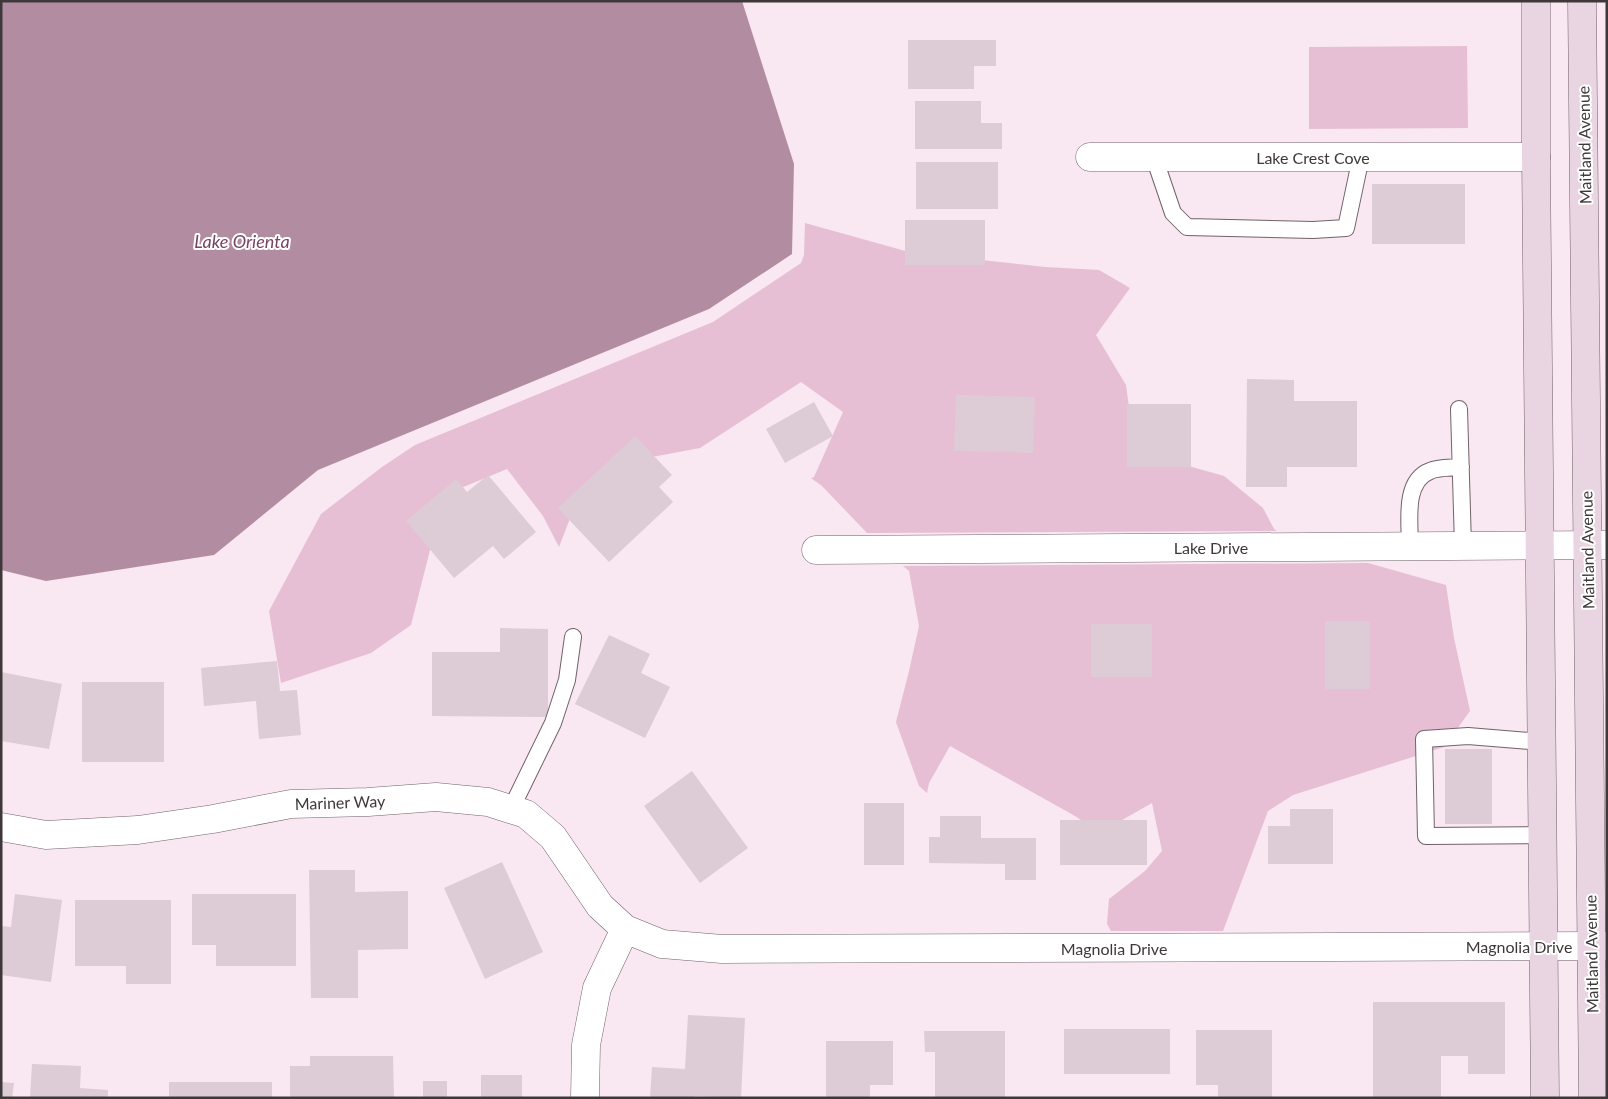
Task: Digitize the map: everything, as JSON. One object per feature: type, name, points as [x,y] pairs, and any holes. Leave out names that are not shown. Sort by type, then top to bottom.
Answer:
[{"type":"main road","points":[[1536,1],[1545,1098]]},
{"type":"main road","name":"Maitland Avenue","points":[[1582,1],[1597,545],[1599,946],[1593,1098]]},
{"type":"street","name":"Lake Crest Cove","points":[[1090,157],[1536,157]]},
{"type":"street","name":"Lake Drive","points":[[816,550],[1597,545]]},
{"type":"street","name":"Mariner Way","points":[[1,826],[46,835],[138,830],[214,819],[291,804],[368,802],[436,797],[488,802],[526,814],[553,837],[600,906],[625,929]]},
{"type":"street","name":"Magnolia Drive","points":[[625,929],[662,944],[722,949],[1599,946]]},
{"type":"street","points":[[585,1098],[586,1045],[597,988],[625,929]]},
{"type":"lane","points":[[1154,157],[1173,213],[1187,227],[1313,230],[1346,228],[1361,157]]},
{"type":"lane","points":[[1459,409],[1464,546]]},
{"type":"lane","points":[[1410,546],[1410,502],[1415,482],[1429,471],[1461,467]]},
{"type":"lane","points":[[511,809],[553,723],[567,680],[573,637]]},
{"type":"lane","points":[[1542,742],[1468,736],[1424,739],[1426,836],[1542,835]]},
{"type":"shaded area","points":[[1467,46],[1468,128],[1309,129],[1309,47]]},
{"type":"shaded area","points":[[805,223],[909,252],[1045,267],[1099,270],[1130,288],[1096,335],[1126,385],[1130,415],[1144,442],[1192,467],[1224,476],[1263,508],[1274,529],[1277,531],[867,533],[822,486],[811,478],[814,477],[843,412],[801,382],[700,448],[604,466],[574,508],[559,547],[543,516],[507,469],[444,495],[411,625],[371,653],[281,683],[269,611],[321,514],[382,467],[415,445],[713,322],[801,263],[804,255]]},
{"type":"shaded area","points":[[1368,563],[1446,585],[1454,638],[1470,711],[1444,747],[1293,795],[1268,811],[1223,931],[1111,931],[1107,924],[1109,899],[1145,871],[1162,851],[1152,803],[1115,824],[1093,828],[950,746],[929,783],[927,793],[919,786],[896,722],[919,626],[909,571],[903,566]]},
{"type":"water","name":"Lake Orienta","points":[[1,1],[742,1],[794,164],[792,254],[709,309],[318,470],[214,555],[46,581],[1,570]]},
{"type":"building","points":[[908,40],[996,40],[996,66],[974,66],[974,89],[908,89]]},
{"type":"building","points":[[915,101],[981,101],[981,123],[1002,123],[1002,149],[915,149]]},
{"type":"building","points":[[916,162],[998,162],[998,209],[916,209]]},
{"type":"building","points":[[1372,184],[1465,184],[1465,244],[1372,244]]},
{"type":"building","points":[[905,220],[985,220],[985,265],[905,265]]},
{"type":"building","points":[[1247,379],[1294,380],[1294,401],[1357,401],[1357,467],[1287,467],[1287,487],[1246,487]]},
{"type":"building","points":[[956,395],[1035,397],[1033,453],[954,451]]},
{"type":"building","points":[[814,402],[833,436],[785,463],[766,429]]},
{"type":"building","points":[[1127,404],[1191,404],[1191,467],[1127,467]]},
{"type":"building","points":[[635,436],[672,475],[659,487],[673,502],[609,562],[558,508]]},
{"type":"building","points":[[488,475],[536,532],[504,559],[493,546],[454,578],[406,521],[456,479],[467,492]]},
{"type":"building","points":[[1325,621],[1370,621],[1370,689],[1325,689]]},
{"type":"building","points":[[1091,624],[1152,624],[1152,677],[1091,677]]},
{"type":"building","points":[[500,628],[548,629],[548,717],[432,716],[432,652],[500,652]]},
{"type":"building","points":[[609,635],[650,654],[641,673],[670,687],[645,738],[575,704]]},
{"type":"building","points":[[277,661],[280,691],[297,690],[301,735],[259,739],[256,701],[204,706],[201,668]]},
{"type":"building","points":[[1,672],[62,684],[49,749],[1,741]]},
{"type":"building","points":[[82,682],[164,682],[164,762],[82,762]]},
{"type":"building","points":[[1445,749],[1492,749],[1492,824],[1445,824]]},
{"type":"building","points":[[692,771],[748,848],[700,883],[644,806]]},
{"type":"building","points":[[864,803],[904,803],[904,865],[864,865]]},
{"type":"building","points":[[1290,809],[1333,809],[1333,864],[1268,864],[1268,826],[1290,826]]},
{"type":"building","points":[[940,816],[981,816],[981,838],[1036,838],[1036,880],[1005,880],[1005,864],[929,863],[929,837],[940,837]]},
{"type":"building","points":[[1060,820],[1147,820],[1147,865],[1060,865]]},
{"type":"building","points":[[502,862],[543,952],[485,979],[444,888]]},
{"type":"building","points":[[309,870],[355,870],[355,892],[408,891],[408,949],[358,950],[358,998],[311,998]]},
{"type":"building","points":[[15,894],[62,900],[51,982],[1,975],[1,926],[11,927]]},
{"type":"building","points":[[192,894],[296,894],[296,966],[216,966],[216,945],[192,945]]},
{"type":"building","points":[[75,900],[171,900],[171,984],[126,984],[126,966],[75,966]]},
{"type":"building","points":[[1373,1002],[1505,1002],[1505,1074],[1468,1074],[1468,1056],[1441,1056],[1441,1098],[1373,1098]]},
{"type":"building","points":[[688,1015],[745,1018],[741,1098],[695,1096],[695,1098],[650,1098],[652,1067],[685,1069]]},
{"type":"building","points":[[1064,1029],[1170,1029],[1170,1074],[1064,1074]]},
{"type":"building","points":[[1196,1030],[1272,1030],[1272,1098],[1218,1098],[1218,1085],[1196,1085]]},
{"type":"building","points":[[924,1031],[1005,1031],[1005,1098],[935,1098],[935,1052],[925,1052]]},
{"type":"building","points":[[826,1041],[893,1041],[893,1085],[870,1085],[870,1098],[826,1098]]},
{"type":"building","points":[[310,1056],[393,1056],[394,1098],[290,1098],[290,1066],[310,1066]]},
{"type":"building","points":[[32,1064],[81,1066],[80,1088],[108,1090],[108,1098],[30,1098]]},
{"type":"building","points":[[481,1075],[522,1075],[522,1098],[481,1098]]},
{"type":"building","points":[[423,1081],[447,1081],[447,1098],[423,1098]]},
{"type":"building","points":[[1,1082],[14,1083],[12,1098],[1,1098]]},
{"type":"building","points":[[169,1082],[272,1082],[272,1098],[169,1098]]}]
